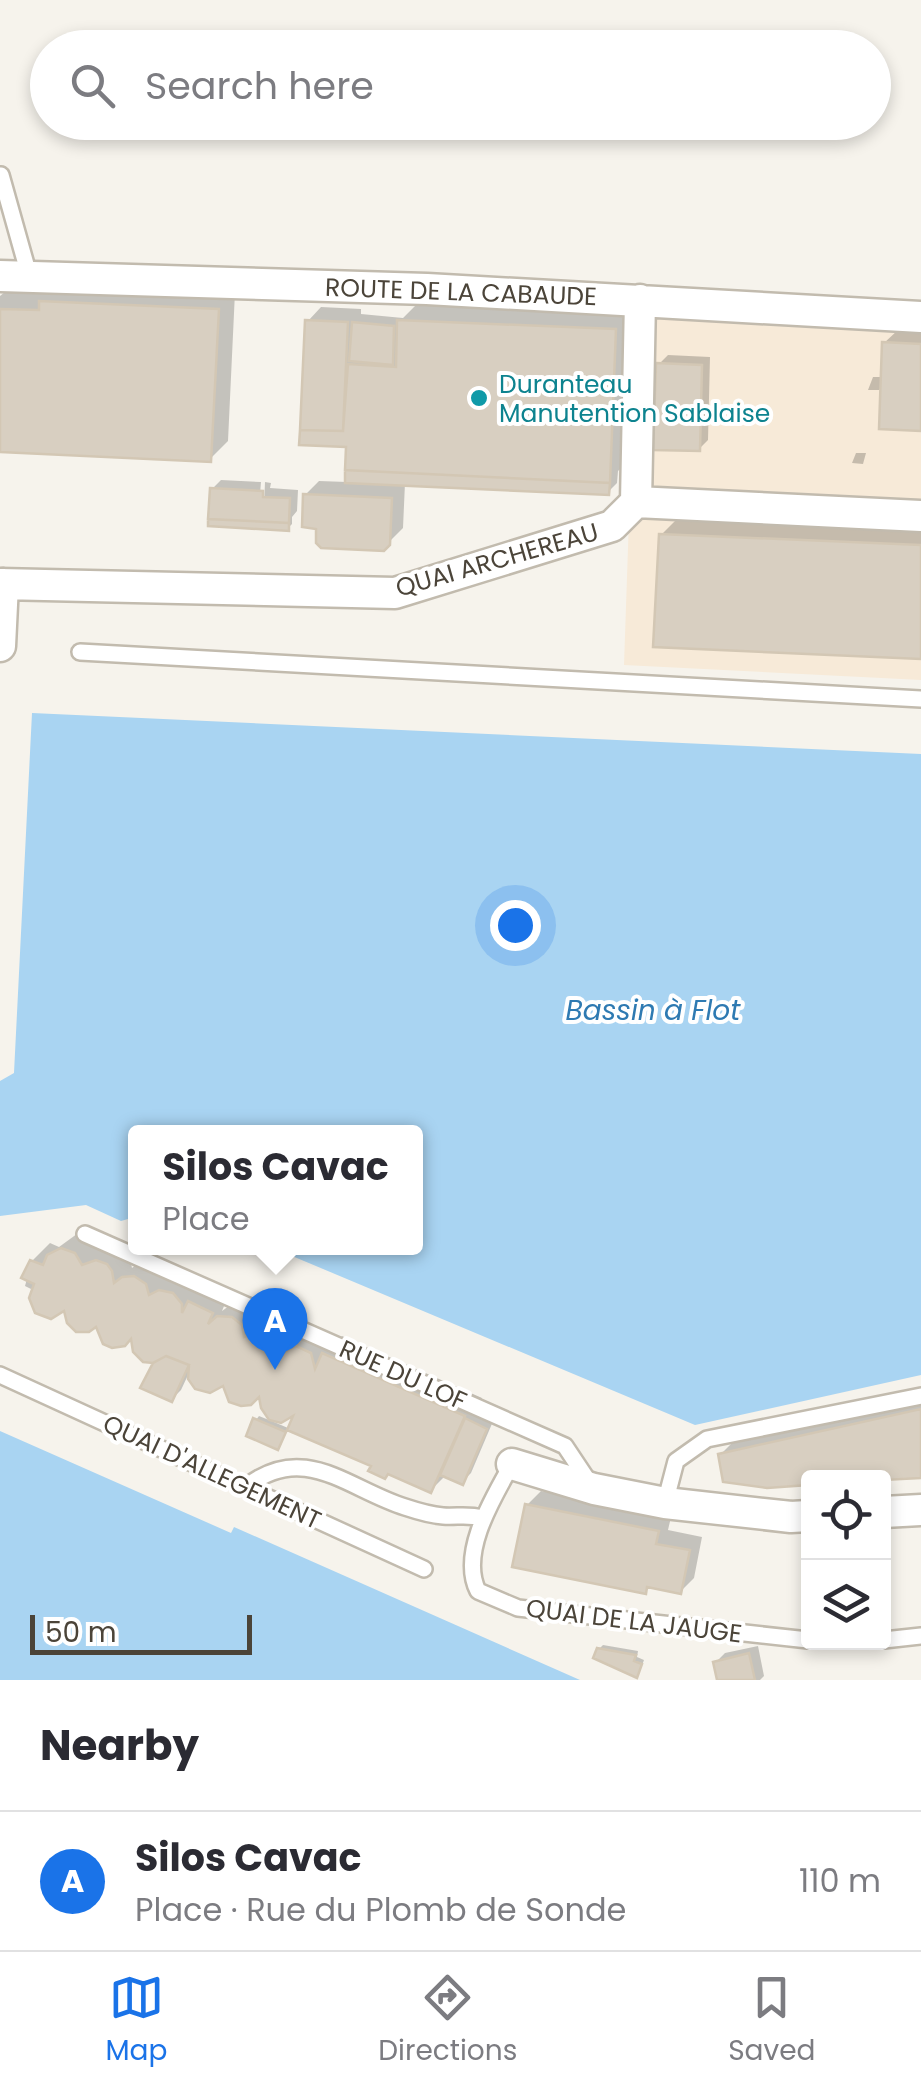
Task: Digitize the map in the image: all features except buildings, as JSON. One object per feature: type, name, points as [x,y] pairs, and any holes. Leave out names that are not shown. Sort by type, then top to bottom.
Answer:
[{"type":"street","name":"ROUTE DE LA CABAUDE","points":[[15,275],[640,300],[921,317]]},
{"type":"street","points":[[640,300],[636,502],[921,516]]},
{"type":"street","name":"QUAI ARCHEREAU","points":[[1,584],[395,593],[612,526],[636,502]]},
{"type":"street","points":[[0,646],[1,584]]},
{"type":"street","points":[[512,1464],[594,1489],[665,1503],[801,1516]]},
{"type":"street","points":[[891,1512],[921,1510]]},
{"type":"lane","points":[[1,175],[15,275]]},
{"type":"lane","points":[[80,652],[921,699]]},
{"type":"lane","name":"RUE DU LOF","points":[[85,1234],[128,1253]]},
{"type":"lane","name":"RUE DU LOF","points":[[133,1255],[565,1446],[594,1489]]},
{"type":"lane","name":"QUAI D'ALLEGEMENT","points":[[0,1376],[424,1569]]},
{"type":"lane","points":[[665,1503],[676,1462],[707,1439],[921,1396]]},
{"type":"lane","name":"QUAI DE LA JAUGE","points":[[512,1464],[482,1518],[472,1577],[478,1591],[518,1608],[801,1639]]},
{"type":"lane","points":[[246,1487],[264,1472],[296,1467],[324,1471],[404,1506],[443,1516],[467,1514],[482,1518]]},
{"type":"lane","points":[[891,1639],[921,1636]]},
{"type":"shaded area","points":[[637,285],[921,308],[921,680],[624,665]]},
{"type":"water","name":"Bassin à Flot","points":[[32,713],[921,754],[921,1375],[695,1425],[290,1255],[423,1255],[423,1125],[128,1125],[128,1219],[121,1221],[86,1205],[0,1216],[0,1081],[14,1073]]},
{"type":"water","points":[[0,1431],[231,1533],[234,1527],[580,1680],[0,1680]]},
{"type":"place","name":"Duranteau Manutention Sablaise","points":[[479,398]]},
{"type":"place","name":"Silos Cavac","points":[[275,1370]]}]
